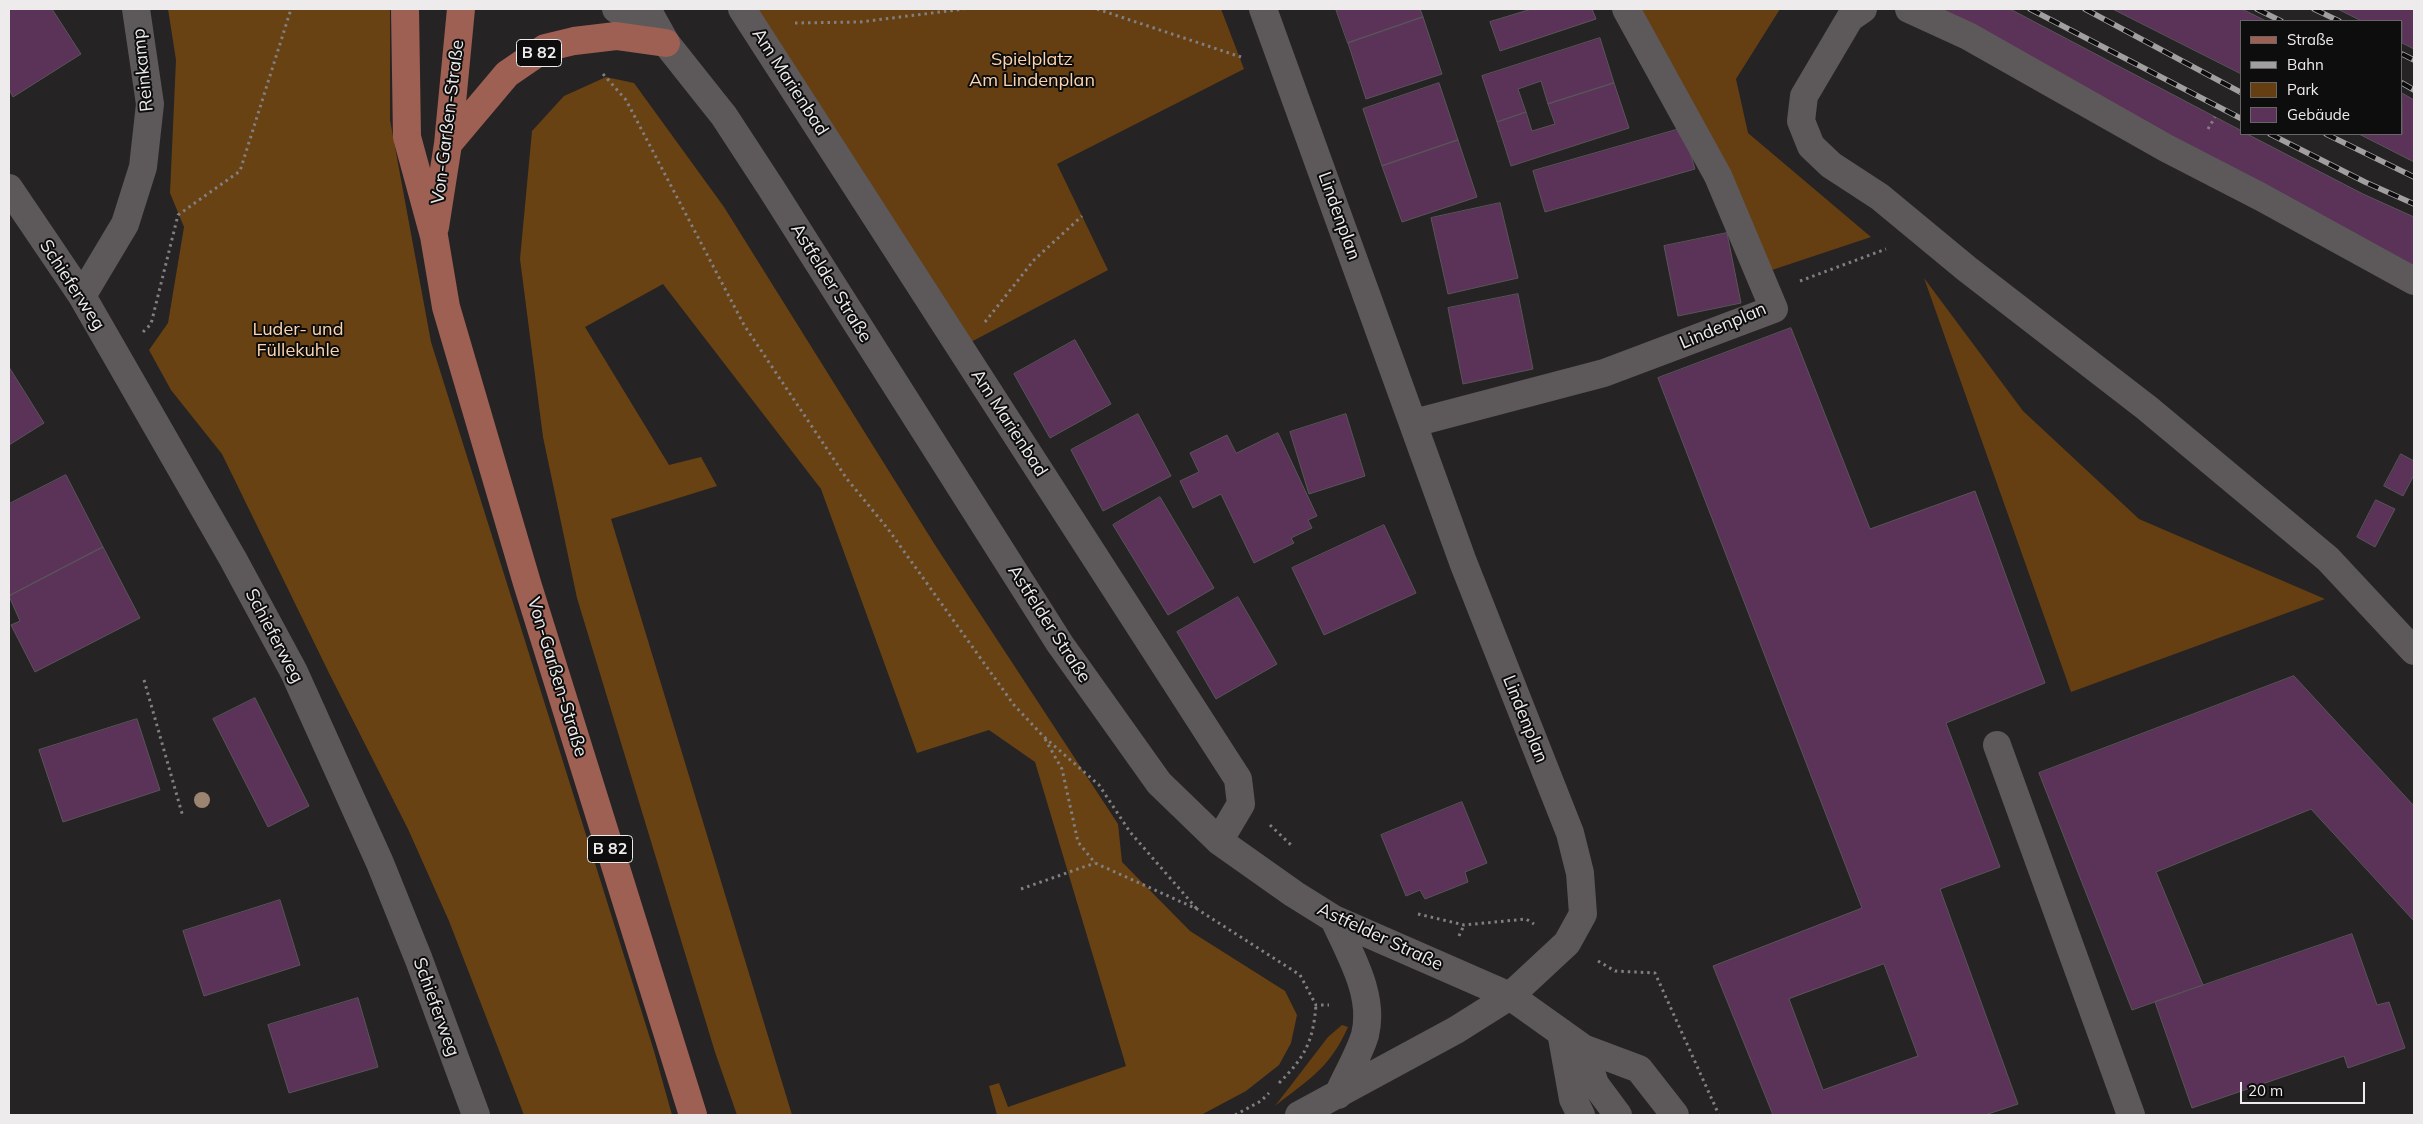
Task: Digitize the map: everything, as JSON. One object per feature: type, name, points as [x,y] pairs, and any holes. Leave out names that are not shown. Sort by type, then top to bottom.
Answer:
[{"type":"main road","name":"Von-Garßen-Straße","points":[[405,9],[407,137],[434,236],[446,307],[479,421],[693,1115]]},
{"type":"main road","name":"Von-Garßen-Straße","points":[[434,236],[448,144],[461,9]]},
{"type":"main road","name":"B 82","points":[[448,144],[507,74],[545,48],[574,41],[616,36],[666,43]]},
{"type":"street","name":"Reinkamp","points":[[82,296],[125,224],[143,167],[150,104],[136,9]]},
{"type":"street","name":"Astfelder Straße","points":[[616,9],[666,43]]},
{"type":"street","name":"Astfelder Straße","points":[[647,9],[666,43],[724,116],[772,188],[1060,644],[1159,783],[1219,841],[1334,919],[1510,996],[1583,1048],[1639,1069],[1675,1115]]},
{"type":"street","name":"Lindenplan","points":[[1263,9],[1463,562],[1570,833],[1580,873],[1583,914],[1567,943],[1510,996],[1456,1030],[1299,1115]]},
{"type":"street","name":"Lindenplan","points":[[1414,423],[1604,373],[1774,309],[1718,176],[1626,9]]},
{"type":"street","points":[[1863,9],[1850,18],[1804,96],[1801,121],[1812,146],[1831,165],[1864,184],[1967,269],[2147,408],[2328,559],[2413,645]]},
{"type":"street","points":[[1909,9],[1968,36],[2166,148],[2261,197],[2414,281]]},
{"type":"street","name":"Am Marienbad","points":[[746,14],[1238,780],[1241,804],[1219,841]]},
{"type":"street","name":"Schieferweg","points":[[9,188],[82,296],[233,558],[294,672],[380,862],[419,960],[476,1115]]},
{"type":"street","points":[[1996,745],[2131,1115]]},
{"type":"street","points":[[1334,919],[1359,972],[1367,1003],[1365,1035],[1338,1094]]},
{"type":"street","points":[[1561,1032],[1573,1099],[1581,1115]]},
{"type":"street","points":[[1583,1048],[1595,1084],[1618,1115]]},
{"type":"path","points":[[117,356],[151,324],[178,215],[240,171],[291,9]]},
{"type":"path","points":[[746,14],[798,23],[860,22],[964,9]]},
{"type":"path","points":[[1097,9],[1247,59],[1281,61]]},
{"type":"path","points":[[574,41],[626,100],[744,325],[842,471],[888,529],[1014,705],[1043,736],[1099,785],[1130,832],[1197,909],[1095,862],[1078,842],[1062,769],[1043,736]]},
{"type":"path","points":[[966,355],[988,318],[1034,260],[1082,216]]},
{"type":"path","points":[[1767,293],[1926,234]]},
{"type":"path","points":[[144,680],[183,817]]},
{"type":"path","points":[[1238,780],[1266,820],[1295,850]]},
{"type":"path","points":[[1021,889],[1095,862]]},
{"type":"path","points":[[1408,912],[1464,925],[1526,919],[1615,971],[1655,973],[1719,1115]]},
{"type":"path","points":[[1235,1115],[1261,1102],[1298,1065],[1313,1033],[1316,1005]]},
{"type":"green space","name":"Luder- und Füllekuhle","points":[[168,9],[390,9],[390,120],[431,342],[654,1051],[672,1115],[524,1115],[449,921],[408,829],[222,454],[171,390],[149,350],[168,323],[184,227],[170,193],[176,60]]},
{"type":"green space","name":"Spielplatz Am Lindenplan","points":[[751,9],[1221,9],[1244,69],[1057,164],[1108,270],[969,343]]},
{"type":"green space","points":[[1634,9],[1780,9],[1736,79],[1748,133],[1871,237],[1766,272]]},
{"type":"green space","points":[[606,77],[634,83],[724,207],[935,545],[1118,824],[1122,862],[1190,931],[1285,991],[1297,1015],[1291,1043],[1279,1065],[1246,1091],[1201,1115],[997,1115],[989,1086],[999,1083],[1008,1107],[1126,1066],[1035,762],[989,730],[917,753],[821,489],[663,284],[585,327],[669,465],[701,457],[717,486],[611,519],[792,1115],[737,1115],[715,1052],[577,598],[543,437],[520,259],[532,131],[564,96]]},
{"type":"green space","points":[[1924,278],[2023,411],[2139,519],[2325,599],[2071,692]]},
{"type":"green space","points":[[1342,1025],[1348,1027],[1334,1053],[1326,1063],[1318,1072],[1275,1106],[1328,1037]]},
{"type":"building","points":[[9,9],[52,9],[81,54],[13,97],[9,89]]},
{"type":"building","points":[[1336,9],[1420,9],[1423,17],[1348,43]]},
{"type":"building","points":[[1532,9],[1592,9],[1596,19],[1500,51],[1490,22]]},
{"type":"building","points":[[1920,9],[2010,9],[2240,130],[2240,135],[2249,135],[2363,194],[2414,217],[2414,277]]},
{"type":"building","points":[[2113,9],[2242,9],[2264,20],[2240,20],[2240,73]]},
{"type":"building","points":[[2338,9],[2414,9],[2414,49],[2403,44],[2403,20],[2360,20]]},
{"type":"building","points":[[1423,17],[1442,74],[1366,99],[1348,43]]},
{"type":"building","points":[[1600,38],[1614,83],[1548,104],[1541,81],[1518,89],[1526,112],[1497,122],[1482,76]]},
{"type":"building","points":[[1439,83],[1458,140],[1382,166],[1363,109]]},
{"type":"building","points":[[1614,83],[1629,128],[1511,166],[1497,122],[1526,112],[1532,131],[1555,124],[1548,104]]},
{"type":"building","points":[[2403,94],[2414,100],[2414,162],[2361,135],[2403,135]]},
{"type":"building","points":[[1683,128],[1695,169],[1545,212],[1533,171]]},
{"type":"building","points":[[1458,140],[1477,197],[1402,222],[1382,166]]},
{"type":"building","points":[[1500,203],[1518,278],[1448,294],[1431,218]]},
{"type":"building","points":[[1727,233],[1741,303],[1678,316],[1664,246]]},
{"type":"building","points":[[1518,294],[1533,369],[1463,384],[1448,308]]},
{"type":"building","points":[[1791,328],[1870,529],[1975,491],[2045,683],[1946,723],[2000,867],[1940,889],[2018,1104],[1985,1115],[1773,1115],[1713,966],[1862,908],[1658,378]],"holes":[[[1884,964],[1918,1056],[1823,1090],[1789,999]]]},
{"type":"building","points":[[1075,340],[1111,404],[1050,438],[1014,374]]},
{"type":"building","points":[[9,367],[44,423],[9,445]]},
{"type":"building","points":[[1138,414],[1171,476],[1103,511],[1071,450]]},
{"type":"building","points":[[1346,414],[1365,476],[1309,494],[1290,432]]},
{"type":"building","points":[[1278,433],[1317,516],[1308,520],[1312,528],[1291,538],[1294,543],[1254,563],[1221,494],[1193,508],[1180,481],[1199,472],[1190,453],[1227,435],[1236,453]]},
{"type":"building","points":[[2401,454],[2414,461],[2414,475],[2403,496],[2384,486]]},
{"type":"building","points":[[66,475],[103,547],[9,596],[9,504]]},
{"type":"building","points":[[1160,497],[1214,588],[1168,615],[1113,525]]},
{"type":"building","points":[[2376,500],[2395,509],[2375,547],[2357,537]]},
{"type":"building","points":[[1384,525],[1416,593],[1324,635],[1292,568]]},
{"type":"building","points":[[103,547],[140,618],[35,672],[11,625],[20,621],[9,596]]},
{"type":"building","points":[[1238,597],[1277,664],[1216,699],[1177,632]]},
{"type":"building","points":[[2294,676],[2414,806],[2414,921],[2311,809],[2156,872],[2203,985],[2132,1010],[2039,773]]},
{"type":"building","points":[[255,698],[309,806],[268,827],[213,719]]},
{"type":"building","points":[[137,719],[160,790],[63,822],[39,750]]},
{"type":"building","points":[[1462,802],[1487,863],[1465,872],[1468,882],[1425,899],[1420,890],[1406,896],[1381,835]]},
{"type":"building","points":[[280,900],[300,965],[204,996],[183,931]]},
{"type":"building","points":[[2352,934],[2377,1005],[2389,1002],[2405,1048],[2348,1068],[2344,1056],[2192,1108],[2155,1002]]},
{"type":"building","points":[[358,998],[378,1067],[289,1093],[268,1025]]},
{"type":"railway","points":[[2030,9],[2240,118]]},
{"type":"railway","points":[[2085,9],[2240,92]]},
{"type":"railway","points":[[2257,9],[2279,20]]},
{"type":"railway","points":[[2314,9],[2337,20]]},
{"type":"railway","points":[[2403,54],[2414,60]]},
{"type":"railway","points":[[2403,84],[2414,90]]},
{"type":"railway","points":[[2272,135],[2365,182],[2414,204]]},
{"type":"railway","points":[[2328,135],[2414,177]]}]
